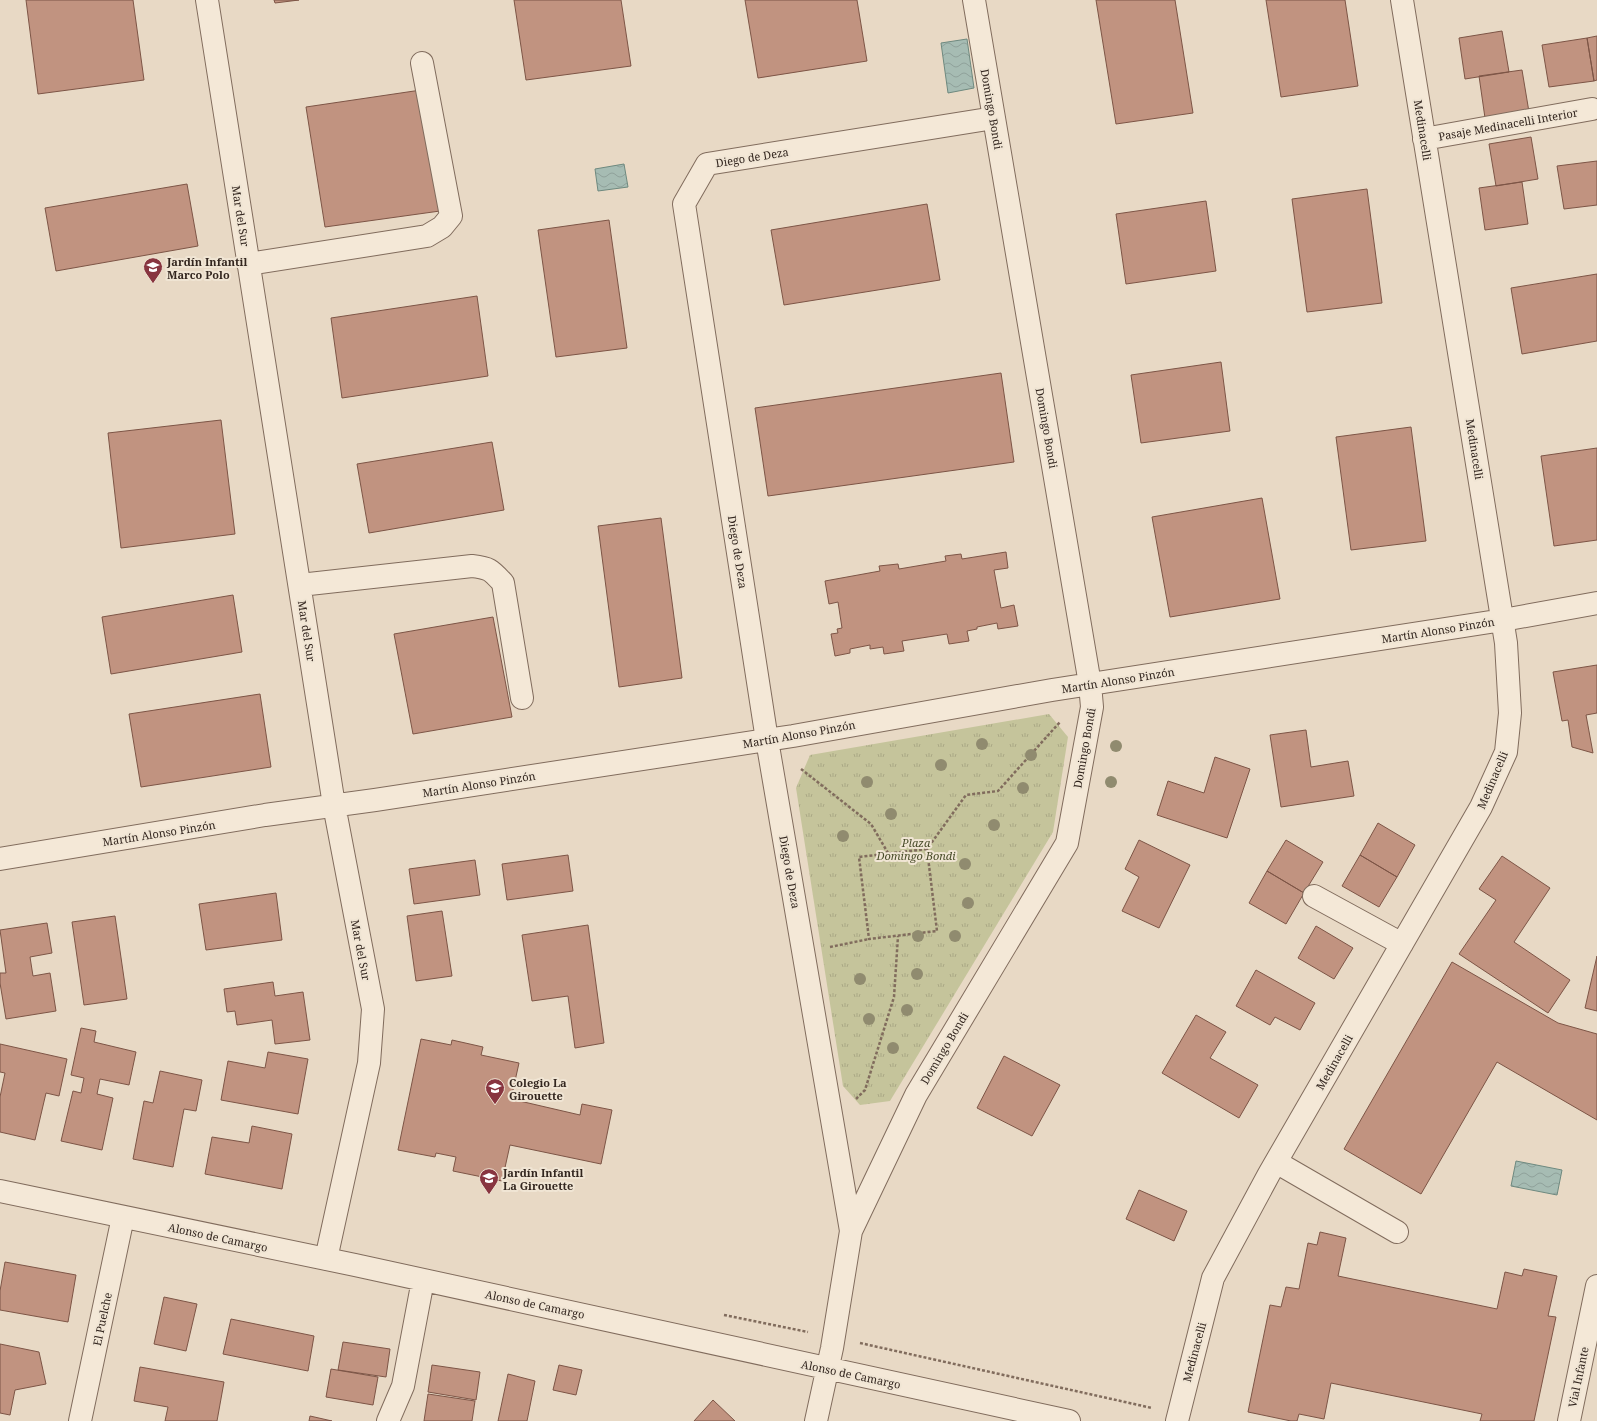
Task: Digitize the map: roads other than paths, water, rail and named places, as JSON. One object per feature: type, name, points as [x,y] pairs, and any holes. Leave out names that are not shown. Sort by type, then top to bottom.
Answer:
[{"type":"street","name":"Mar del Sur","points":[[206,0],[334,805],[373,1009],[369,1063],[326,1259]]},
{"type":"street","name":"Domingo Bondi","points":[[816,1421],[852,1231],[916,1095],[1067,843],[1092,707],[1090,684],[974,0]]},
{"type":"street","name":"Medinacelli","points":[[1177,1421],[1213,1278],[1276,1162],[1481,807],[1506,752],[1510,713],[1506,643],[1503,620],[1402,0]]},
{"type":"street","points":[[248,264],[427,236],[442,227],[451,216],[422,63]]},
{"type":"street","name":"Pasaje Medinacelli Interior","points":[[1424,139],[1592,109]]},
{"type":"street","name":"Diego de Deza","points":[[852,1231],[767,740],[684,204],[707,164],[994,118]]},
{"type":"street","points":[[300,585],[472,566],[486,567],[494,572],[503,583],[522,698]]},
{"type":"street","name":"Martín Alonso Pinzón","points":[[0,859],[265,815],[767,740],[1052,690],[1503,620],[1597,603]]},
{"type":"street","points":[[1314,896],[1402,944]]},
{"type":"street","points":[[1276,1162],[1397,1232]]},
{"type":"street","name":"Alonso de Camargo","points":[[0,1191],[326,1259],[1069,1421]]},
{"type":"street","name":"El Puelche","points":[[80,1421],[123,1217]]},
{"type":"street","points":[[388,1421],[403,1386],[423,1280]]},
{"type":"street","name":"Vial Infante","points":[[1569,1421],[1597,1286]]},
{"type":"water","points":[[967,39],[974,88],[948,93],[941,43]]},
{"type":"water","points":[[624,164],[628,187],[598,191],[595,169]]},
{"type":"water","points":[[1516,1161],[1562,1170],[1557,1195],[1511,1186]]},
{"type":"place","name":"Jardín Infantil Marco Polo","points":[[153,284]]},
{"type":"place","name":"Colegio La Girouette","points":[[495,1105]]},
{"type":"place","name":"Jardín Infantil La Girouette","points":[[489,1195]]},
{"type":"park label","name":"Plaza Domingo Bondi","points":[[916,848]]}]
